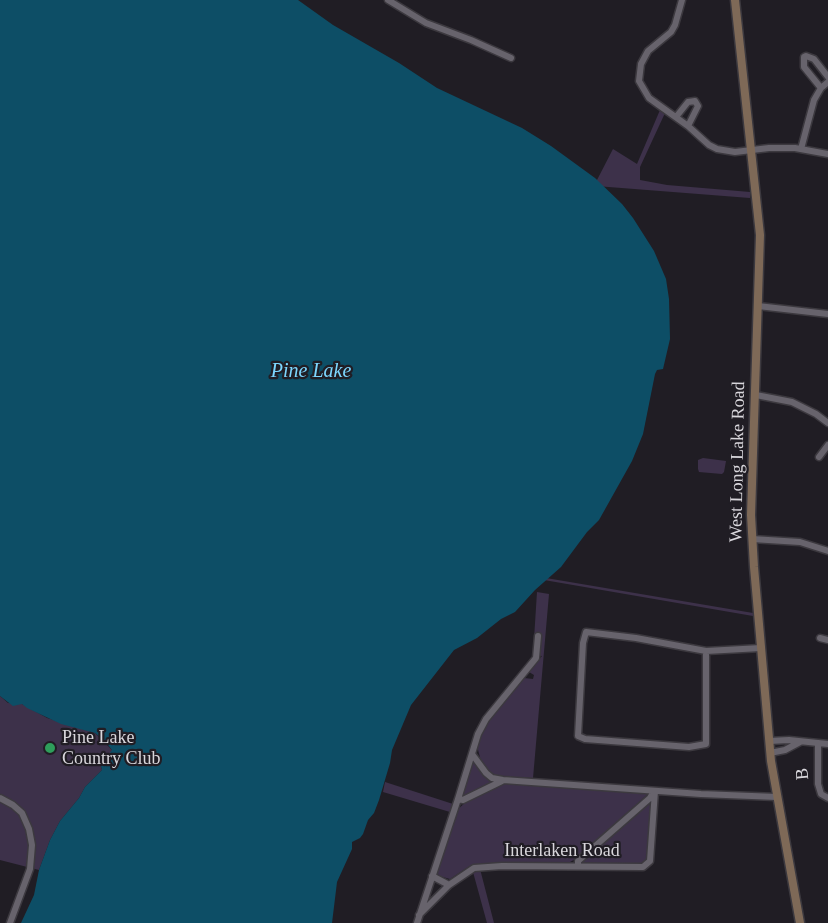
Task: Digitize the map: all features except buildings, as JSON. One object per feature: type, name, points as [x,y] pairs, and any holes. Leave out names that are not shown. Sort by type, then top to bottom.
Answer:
[{"type":"main road","name":"West Long Lake Road","points":[[735,0],[759,235],[752,539],[770,753],[800,923]]},
{"type":"street","points":[[388,0],[426,22],[511,58]]},
{"type":"street","points":[[682,0],[675,25],[648,51],[639,72],[642,88],[649,98],[717,149],[730,152],[769,148],[801,149],[828,154]]},
{"type":"street","points":[[801,149],[814,100],[828,80],[814,59],[804,57],[804,68],[821,88]]},
{"type":"street","points":[[676,117],[688,102],[695,101],[698,106],[688,126]]},
{"type":"street","points":[[758,306],[828,314]]},
{"type":"street","points":[[819,314],[828,320]]},
{"type":"street","points":[[756,395],[792,402],[828,423]]},
{"type":"street","points":[[819,457],[828,445]]},
{"type":"street","points":[[752,539],[800,542],[828,551]]},
{"type":"street","points":[[706,651],[706,744],[689,747],[585,739],[578,736],[583,643],[586,632],[636,638],[706,651],[761,648]]},
{"type":"street","points":[[417,923],[478,734],[486,719],[536,658],[538,636]]},
{"type":"street","points":[[820,639],[828,640]]},
{"type":"street","points":[[769,741],[828,744]]},
{"type":"street","points":[[770,753],[786,750],[800,741]]},
{"type":"street","name":"B","points":[[818,743],[818,784],[821,794],[828,798]]},
{"type":"street","points":[[472,754],[492,778],[503,780],[777,797]]},
{"type":"street","points":[[458,799],[463,800],[503,780]]},
{"type":"street","points":[[578,866],[578,861],[650,798],[655,791]]},
{"type":"street","name":"Interlaken Road","points":[[419,915],[449,885],[471,869],[483,866],[644,867],[648,865],[651,854],[655,791]]},
{"type":"street","points":[[0,798],[12,804],[22,813],[32,842],[30,866],[10,923]]},
{"type":"street","points":[[432,876],[449,885]]},
{"type":"shaded area","points":[[660,110],[665,113],[640,167],[640,180],[667,185],[750,192],[750,198],[596,186],[613,149],[637,164]]},
{"type":"shaded area","points":[[703,458],[726,461],[724,472],[722,474],[699,472],[698,460]]},
{"type":"shaded area","points":[[546,578],[753,613],[753,616],[544,580]]},
{"type":"shaded area","points":[[537,592],[549,594],[533,778],[496,776],[487,770],[481,761],[477,746],[487,723],[524,678],[533,679],[534,675],[529,672],[542,656],[533,655]]},
{"type":"shaded area","name":"Pine Lake Country Club","points":[[0,696],[8,703],[22,704],[47,718],[95,733],[112,750],[101,766],[102,770],[85,787],[60,821],[39,870],[0,860]]},
{"type":"shaded area","points":[[471,763],[476,763],[484,776],[494,782],[462,796]]},
{"type":"shaded area","points":[[385,782],[453,804],[450,812],[383,792]]},
{"type":"shaded area","points":[[502,784],[649,793],[570,862],[479,864],[468,867],[450,879],[439,876],[436,871],[456,811],[467,801]]},
{"type":"shaded area","points":[[649,804],[651,807],[649,857],[644,864],[583,863],[584,859]]},
{"type":"shaded area","points":[[480,869],[494,923],[487,923],[473,872]]},
{"type":"water","name":"Pine Lake","points":[[0,0],[298,0],[333,25],[437,88],[522,128],[595,178],[633,218],[654,251],[666,279],[670,339],[663,369],[657,370],[655,374],[643,434],[632,461],[599,520],[561,567],[515,612],[501,619],[477,638],[454,650],[411,705],[392,750],[374,813],[368,820],[360,838],[352,842],[352,849],[337,882],[332,923],[21,923],[34,895],[39,870],[50,840],[60,821],[85,787],[102,770],[101,766],[112,750],[95,733],[61,724],[22,704],[13,706],[0,696]]},
{"type":"place","name":"Pine Lake Country Club","points":[[50,748]]}]
